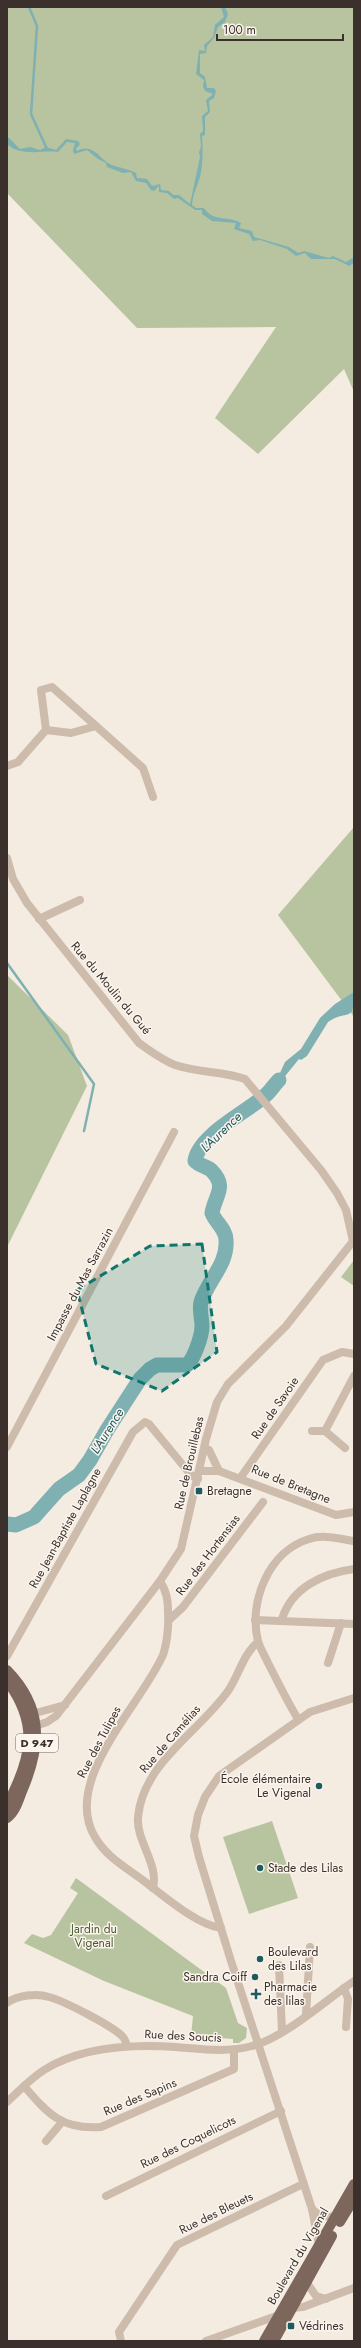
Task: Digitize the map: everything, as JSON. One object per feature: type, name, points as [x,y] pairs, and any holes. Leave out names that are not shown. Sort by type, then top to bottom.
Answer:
[{"type":"main road","name":"D 947","points":[[7,1670],[19,1684],[30,1715],[36,1754],[18,1803],[7,1818]]},
{"type":"main road","name":"D 947","points":[[7,1681],[30,1715]]},
{"type":"main road","name":"D 947","points":[[7,1805],[27,1754],[33,1727]]},
{"type":"main road","name":"Boulevard du Vigenal","points":[[264,2341],[354,2184]]},
{"type":"main road","name":"Boulevard du Vigenal","points":[[274,2341],[354,2199]]},
{"type":"street","points":[[7,766],[18,762],[46,730],[41,690],[52,687],[143,768],[153,797]]},
{"type":"street","points":[[46,730],[71,732],[96,726]]},
{"type":"street","name":"Rue du Moulin du Gué","points":[[7,858],[13,879],[39,919],[139,1043],[158,1057],[177,1066],[232,1074],[245,1079],[322,1170],[346,1210],[353,1241]]},
{"type":"street","points":[[39,919],[80,900]]},
{"type":"street","name":"Impasse du Mas Sarrazin","points":[[7,1447],[174,1132]]},
{"type":"street","name":"Rue de Brouillebas","points":[[33,1727],[47,1722],[56,1716],[66,1705],[160,1581],[181,1549],[217,1402],[228,1384],[286,1326],[353,1241]]},
{"type":"street","name":"Rue de Savoie","points":[[241,1477],[323,1360],[342,1352],[354,1354]]},
{"type":"street","points":[[325,1431],[354,1376]]},
{"type":"street","name":"Rue Jean-Baptiste Laplagne","points":[[7,1656],[133,1432],[145,1422],[149,1424],[190,1474],[199,1475]]},
{"type":"street","points":[[312,1431],[325,1431],[346,1448]]},
{"type":"street","points":[[205,1449],[209,1450],[219,1471]]},
{"type":"street","points":[[199,1475],[219,1471],[241,1477]]},
{"type":"street","name":"Rue de Bretagne","points":[[241,1477],[336,1515],[354,1512]]},
{"type":"street","name":"Rue des Hortensias","points":[[168,1620],[183,1607],[263,1502]]},
{"type":"street","points":[[298,1719],[258,1642],[255,1620],[263,1582],[284,1552],[297,1543],[310,1538],[328,1537],[354,1541]]},
{"type":"street","points":[[282,1619],[285,1609],[311,1581],[334,1571],[354,1569]]},
{"type":"street","name":"Rue des Tulipes","points":[[160,1581],[168,1593],[168,1620],[163,1654],[102,1756],[88,1785],[87,1814],[94,1836],[108,1854],[202,1922],[221,1928]]},
{"type":"street","points":[[255,1620],[282,1619],[354,1624]]},
{"type":"street","points":[[328,1663],[341,1623]]},
{"type":"street","name":"Rue de Camélias","points":[[153,1888],[153,1874],[140,1833],[138,1818],[142,1794],[151,1777],[228,1691],[250,1649],[258,1642]]},
{"type":"street","points":[[319,2245],[312,2209],[221,1928],[194,1836],[198,1815],[205,1797],[219,1776],[310,1712],[354,1698]]},
{"type":"street","points":[[30,1715],[66,1705]]},
{"type":"street","points":[[306,2015],[310,1947]]},
{"type":"street","points":[[279,1965],[282,2031]]},
{"type":"street","name":"Rue des Soucis","points":[[7,2102],[24,2086],[58,2062],[91,2052],[127,2046],[234,2050],[259,2044],[282,2031],[354,1981]]},
{"type":"street","points":[[344,1988],[348,1999],[346,2027]]},
{"type":"street","points":[[7,2003],[25,1996],[48,1996],[62,2001],[114,2030],[124,2038],[127,2046]]},
{"type":"street","name":"Rue des Sapins","points":[[24,2086],[49,2114],[62,2122],[83,2128],[101,2126],[234,2070],[234,2050]]},
{"type":"street","name":"Rue des Coquelicots","points":[[106,2196],[281,2111]]},
{"type":"street","points":[[46,2141],[62,2122]]},
{"type":"street","name":"Rue des Bleuets","points":[[121,2341],[119,2332],[177,2245],[303,2184]]},
{"type":"street","points":[[312,2209],[320,2216],[336,2217]]},
{"type":"street","points":[[307,2283],[316,2296],[326,2299]]},
{"type":"street","points":[[292,2308],[303,2307],[354,2288]]},
{"type":"street","points":[[206,2341],[279,2315]]},
{"type":"street","points":[[216,2337],[227,2341]]},
{"type":"highlighted area","points":[[202,1244],[217,1352],[162,1391],[96,1364],[77,1290],[150,1246]]},
{"type":"green space","points":[[7,7],[354,7],[354,392],[344,369],[258,454],[215,418],[276,327],[137,328],[7,193]]},
{"type":"green space","points":[[354,827],[354,1017],[278,915]]},
{"type":"green space","points":[[7,975],[68,1035],[87,1086],[7,1247]]},
{"type":"green space","points":[[354,1260],[354,1286],[341,1277]]},
{"type":"green space","name":"Stade des Lilas","points":[[272,1821],[298,1898],[249,1914],[223,1837]]},
{"type":"green space","name":"Jardin du Vigenal","points":[[76,1878],[226,1988],[238,2023],[247,2028],[246,2038],[239,2043],[233,2043],[233,2039],[191,2036],[193,2016],[104,1981],[24,1943],[32,1934],[43,1938],[51,1935],[78,1893],[70,1888]]},
{"type":"water","points":[[221,7],[225,7],[228,14],[225,22],[218,27],[214,38],[207,46],[206,53],[200,54],[200,73],[205,77],[207,88],[214,88],[216,91],[214,98],[209,101],[210,112],[205,117],[205,135],[202,136],[201,172],[192,205],[196,208],[204,208],[212,216],[232,219],[241,223],[239,228],[252,231],[254,237],[289,247],[298,253],[304,251],[329,258],[333,256],[346,262],[354,257],[354,263],[349,266],[335,259],[311,259],[305,253],[296,256],[287,249],[260,240],[253,241],[249,234],[234,229],[236,223],[212,221],[202,214],[202,210],[195,210],[178,198],[174,199],[167,193],[159,192],[159,186],[154,191],[151,190],[146,183],[136,181],[131,172],[123,173],[107,167],[106,163],[98,159],[87,150],[74,154],[73,150],[75,143],[67,142],[58,152],[25,152],[12,148],[7,144],[7,136],[20,149],[30,147],[40,150],[46,147],[56,150],[66,139],[78,141],[80,144],[76,149],[77,151],[83,149],[92,150],[108,163],[136,173],[137,178],[147,179],[152,186],[160,184],[161,190],[169,191],[173,195],[179,195],[190,204],[200,157],[200,134],[203,131],[202,116],[208,111],[206,100],[213,94],[205,91],[203,86],[204,80],[196,74],[199,50],[205,51],[204,45],[213,37],[215,25],[224,17]]},
{"type":"water","points":[[354,992],[353,1009],[351,1012],[328,1022],[307,1056],[301,1060],[299,1059],[268,1097],[263,1092],[280,1073],[285,1062],[301,1049],[320,1018],[335,1004]]},
{"type":"water","points":[[253,1099],[255,1102],[220,1128],[203,1144],[197,1153],[195,1161],[211,1170],[219,1181],[219,1191],[212,1213],[226,1236],[226,1249],[221,1264],[201,1302],[200,1308],[202,1330],[197,1347],[190,1362],[187,1365],[157,1365],[150,1369],[140,1379],[107,1430],[90,1460],[79,1475],[59,1489],[34,1517],[16,1525],[7,1524],[7,1522],[15,1522],[32,1515],[54,1489],[76,1475],[83,1466],[103,1427],[140,1373],[150,1364],[189,1360],[200,1330],[198,1301],[224,1253],[223,1240],[210,1214],[217,1187],[216,1182],[214,1177],[209,1172],[194,1166],[190,1157],[217,1127]]},
{"type":"waterway","points":[[29,7],[37,26],[31,114],[47,149]]},
{"type":"waterway","points":[[7,963],[94,1084],[84,1131]]},
{"type":"waterway","name":"L'Aurence","points":[[7,1524],[16,1525],[34,1517],[59,1489],[79,1475],[90,1460],[107,1430],[140,1379],[150,1369],[157,1365],[187,1365],[190,1362],[197,1347],[202,1330],[200,1308],[201,1302],[221,1264],[226,1249],[226,1236],[212,1213],[219,1191],[219,1181],[211,1170],[195,1161],[198,1151],[214,1133],[259,1101],[279,1080]]},
{"type":"place","name":"Bretagne","points":[[199,1491]]},
{"type":"place","name":"École élémentaire Le Vigenal","points":[[319,1786]]},
{"type":"place","name":"Stade des Lilas","points":[[260,1868]]},
{"type":"place","name":"Boulevard des Lilas","points":[[260,1959]]},
{"type":"place","name":"Sandra Coiff","points":[[255,1977]]},
{"type":"place","name":"Pharmacie des lilas","points":[[256,1994]]},
{"type":"place","name":"Védrines","points":[[291,2326]]}]
